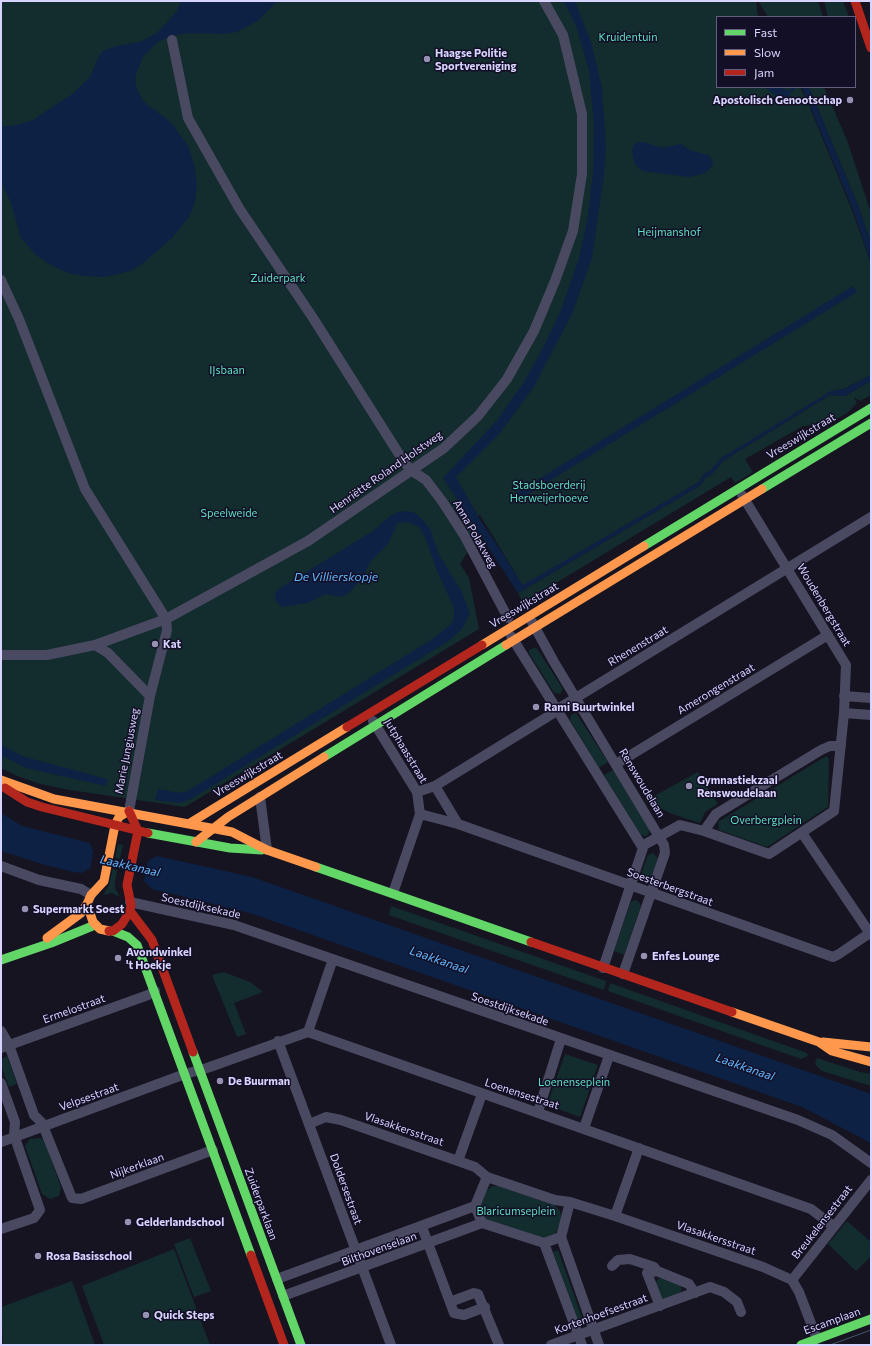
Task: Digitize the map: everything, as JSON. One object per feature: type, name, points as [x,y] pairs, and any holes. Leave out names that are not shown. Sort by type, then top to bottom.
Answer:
[{"type":"main road","points":[[855,1],[871,48]]},
{"type":"main road","name":"Vreeswijkstraat","points":[[190,823],[867,410]]},
{"type":"main road","points":[[196,842],[213,827],[376,725],[744,499],[871,424]]},
{"type":"main road","points":[[1,780],[54,799],[213,827],[239,835],[267,850],[819,1042],[871,1047]]},
{"type":"main road","points":[[1,784],[27,802],[138,831],[230,848],[267,850]]},
{"type":"main road","points":[[1,960],[41,944],[81,914],[104,881],[110,857],[114,824],[120,817],[129,811]]},
{"type":"main road","points":[[113,932],[125,922],[130,903],[127,884],[138,831],[135,821],[129,811]]},
{"type":"main road","name":"Zuiderparklaan","points":[[130,903],[152,940],[301,1345]]},
{"type":"main road","points":[[87,904],[89,914],[95,925],[103,930],[128,937],[137,945],[152,993],[209,1152],[284,1345]]},
{"type":"main road","points":[[41,944],[51,943],[95,925]]},
{"type":"main road","points":[[819,1042],[832,1051],[871,1062]]},
{"type":"main road","name":"Escamplaan","points":[[801,1345],[871,1319]]},
{"type":"street","name":"Henriëtte Roland Holstweg","points":[[1,654],[47,655],[96,645],[166,619],[308,541],[444,448],[478,416],[506,379],[534,331],[555,281],[572,231],[582,174],[582,114],[563,35],[544,1]]},
{"type":"street","name":"Anna Polakweg","points":[[172,40],[188,118],[239,208],[313,318],[404,462],[412,471],[426,480],[442,501],[464,535],[508,618]]},
{"type":"street","points":[[1,280],[19,319],[84,489],[166,619]]},
{"type":"street","points":[[867,410],[871,424]]},
{"type":"street","name":"Woudenbergstraat","points":[[642,846],[680,825],[704,831],[769,854],[834,811],[844,713],[846,666],[788,568],[738,489]]},
{"type":"street","name":"Rhenenstraat","points":[[417,792],[435,786],[871,517]]},
{"type":"street","name":"Renswoudelaan","points":[[528,616],[576,698],[660,835],[664,846],[665,853],[623,974]]},
{"type":"street","name":"Marie Jungiusweg","points":[[129,811],[150,696],[167,630],[166,619]]},
{"type":"street","points":[[507,629],[642,846],[642,854],[632,886],[603,968]]},
{"type":"street","name":"Amerongenstraat","points":[[616,764],[828,635]]},
{"type":"street","name":"Marie Jungiusweg","points":[[96,645],[108,654],[150,696]]},
{"type":"street","points":[[844,696],[871,698]]},
{"type":"street","points":[[844,713],[871,715]]},
{"type":"street","name":"Jutphaasstraat","points":[[369,714],[417,792],[420,814],[393,894]]},
{"type":"street","points":[[704,831],[716,814],[821,750],[830,746],[841,746]]},
{"type":"street","points":[[435,786],[458,824]]},
{"type":"street","points":[[260,797],[267,850]]},
{"type":"street","name":"Soesterbergstraat","points":[[420,814],[458,824],[833,957],[871,934]]},
{"type":"street","points":[[802,833],[871,934]]},
{"type":"street","points":[[1,866],[39,880],[95,892]]},
{"type":"street","name":"Soestdijksekade","points":[[130,903],[234,925],[561,1040],[798,1120],[832,1135],[871,1163]]},
{"type":"street","points":[[182,1075],[308,1032],[333,959]]},
{"type":"street","name":"Ermelostraat","points":[[5,1046],[152,993]]},
{"type":"street","points":[[1,1031],[5,1046],[34,1115],[44,1127]]},
{"type":"street","name":"Loenensestraat","points":[[308,1032],[811,1208],[833,1226]]},
{"type":"street","points":[[538,1112],[561,1040]]},
{"type":"street","name":"Doldersestraat","points":[[278,1041],[391,1345]]},
{"type":"street","points":[[584,1128],[609,1056]]},
{"type":"street","name":"Velpsestraat","points":[[1,1142],[182,1075]]},
{"type":"street","points":[[1,1083],[15,1122],[15,1138],[40,1207],[34,1218],[1,1229]]},
{"type":"street","points":[[458,1161],[482,1094]]},
{"type":"street","name":"Vlasakkersstraat","points":[[309,1124],[326,1117],[333,1118],[458,1161],[475,1168],[487,1177]]},
{"type":"street","name":"Nijkerklaan","points":[[44,1127],[70,1196],[74,1199],[81,1199],[209,1152]]},
{"type":"street","points":[[615,1216],[639,1148]]},
{"type":"street","points":[[561,1238],[544,1243],[482,1223],[475,1206],[487,1177],[555,1200],[570,1202],[561,1238],[599,1345]]},
{"type":"street","name":"Breukelensestraat","points":[[792,1280],[833,1226],[871,1180]]},
{"type":"street","name":"Vlasakkersstraat","points":[[570,1202],[763,1267],[792,1280]]},
{"type":"street","name":"Bilthovenselaan","points":[[277,1279],[422,1227],[475,1206]]},
{"type":"street","name":"Bilthovenselaan","points":[[283,1296],[482,1223]]},
{"type":"street","points":[[422,1227],[454,1313],[460,1315],[485,1307]]},
{"type":"street","points":[[544,1243],[582,1345]]},
{"type":"street","points":[[612,1266],[618,1260],[630,1259],[654,1267],[657,1271],[689,1284],[695,1293]]},
{"type":"street","name":"Kortenhoefsestraat","points":[[657,1271],[647,1273],[660,1306]]},
{"type":"street","points":[[792,1280],[800,1292],[817,1339]]},
{"type":"street","name":"Kortenhoefsestraat","points":[[551,1345],[710,1287],[724,1292],[737,1302],[741,1312]]},
{"type":"street","points":[[450,1302],[474,1293],[481,1296],[499,1345]]},
{"type":"green space","name":"Zuiderpark","points":[[1,1],[756,1],[758,16],[716,16],[716,88],[801,88],[805,96],[852,210],[871,264],[871,375],[844,389],[835,390],[720,460],[711,470],[703,475],[699,482],[523,586],[480,515],[478,516],[464,492],[481,530],[460,564],[469,578],[479,629],[185,807],[70,790],[40,784],[17,776],[1,768]]},
{"type":"green space","points":[[758,1],[818,1],[823,16],[767,16]]},
{"type":"green space","points":[[824,1],[843,1],[849,16],[828,16]]},
{"type":"green space","points":[[809,88],[824,88],[847,140],[871,213],[871,243],[859,208]]},
{"type":"green space","points":[[871,381],[871,395],[860,401],[854,397],[857,403],[847,413],[830,423],[803,426],[745,459],[753,472],[735,483],[731,477],[523,603],[518,593],[701,485],[705,478],[713,473],[724,460],[830,395],[845,396]]},
{"type":"green space","points":[[536,647],[563,689],[560,694],[554,693],[529,653],[529,650]]},
{"type":"green space","points":[[576,713],[608,762],[599,768],[570,720],[571,715]]},
{"type":"green space","name":"Overbergplein","points":[[826,756],[829,759],[828,807],[767,847],[719,830],[718,822]]},
{"type":"green space","points":[[613,770],[649,829],[647,836],[640,834],[604,775]]},
{"type":"green space","name":"Gymnastiekzaal Renswoudelaan","points":[[698,772],[718,804],[705,812],[700,823],[672,814],[645,801]]},
{"type":"green space","points":[[118,844],[123,845],[115,881],[115,888],[120,897],[112,893],[103,895],[109,885]]},
{"type":"green space","points":[[653,853],[657,857],[657,860],[651,878],[647,880],[643,878],[641,874],[648,855]]},
{"type":"green space","points":[[635,900],[639,902],[641,906],[624,955],[614,951],[631,902]]},
{"type":"green space","points":[[391,906],[606,981],[604,990],[389,915]]},
{"type":"green space","points":[[224,972],[250,982],[263,992],[234,1003],[246,1034],[237,1037],[212,975]]},
{"type":"green space","points":[[610,983],[807,1053],[808,1056],[801,1059],[608,991]]},
{"type":"green space","name":"Loenenseplein","points":[[565,1054],[598,1065],[580,1117],[547,1105]]},
{"type":"green space","points":[[7,1056],[17,1084],[9,1087],[1,1066],[1,1059]]},
{"type":"green space","points":[[817,1058],[860,1072],[871,1074],[871,1086],[822,1071],[815,1064]]},
{"type":"green space","points":[[40,1138],[44,1140],[61,1187],[59,1196],[50,1199],[42,1194],[25,1146],[30,1139]]},
{"type":"green space","name":"Blaricumseplein","points":[[492,1186],[502,1186],[552,1203],[560,1211],[562,1218],[555,1235],[548,1239],[539,1239],[487,1221],[480,1213],[480,1196]]},
{"type":"green space","points":[[847,1221],[871,1242],[871,1256],[856,1271],[828,1244]]},
{"type":"green space","points":[[190,1238],[211,1291],[194,1297],[174,1244]]},
{"type":"green space","name":"Quick Steps","points":[[174,1249],[210,1345],[104,1345],[82,1286]]},
{"type":"green space","points":[[558,1250],[583,1320],[581,1322],[578,1321],[553,1252]]},
{"type":"green space","points":[[659,1278],[668,1279],[668,1282],[670,1280],[680,1284],[682,1290],[679,1294],[663,1300],[655,1283]]},
{"type":"green space","points":[[72,1281],[95,1345],[3,1345],[1,1307]]},
{"type":"water","points":[[181,1],[277,1],[259,20],[237,32],[225,34],[189,33],[176,35],[157,42],[143,57],[135,80],[137,89],[142,99],[149,106],[172,123],[188,146],[194,164],[197,184],[195,202],[189,217],[171,239],[141,265],[130,271],[106,277],[84,276],[68,273],[49,264],[36,255],[21,238],[11,203],[1,181],[1,126],[11,126],[31,121],[71,95],[90,77],[98,58],[103,51],[116,46],[140,42],[157,33],[177,11]]},
{"type":"water","points":[[564,1],[575,1],[591,42],[602,88],[606,146],[604,174],[592,258],[572,314],[533,388],[499,434],[456,477],[478,516],[523,585],[699,482],[703,475],[711,470],[721,458],[831,391],[844,389],[871,375],[871,381],[845,396],[830,395],[724,460],[713,473],[705,478],[701,485],[518,593],[443,478],[498,419],[524,382],[544,346],[561,310],[579,258],[588,216],[593,172],[594,126],[589,70],[576,26]]},
{"type":"water","points":[[765,88],[782,88],[789,91],[791,88],[795,88],[790,94],[789,101],[778,97]]},
{"type":"water","points":[[802,88],[809,88],[859,208],[871,243],[871,263],[853,210]]},
{"type":"water","points":[[639,142],[644,142],[661,148],[681,144],[690,150],[710,156],[713,164],[709,170],[702,174],[689,177],[642,171],[635,164],[632,150],[634,145]]},
{"type":"water","points":[[853,286],[857,292],[520,499],[516,493]]},
{"type":"water","name":"De Villierskopje","points":[[408,511],[415,513],[430,529],[439,555],[462,592],[470,614],[462,629],[450,640],[191,799],[180,803],[155,800],[158,789],[179,793],[188,791],[434,638],[451,624],[454,617],[454,608],[438,573],[425,537],[419,527],[408,522],[397,523],[388,544],[370,562],[364,576],[348,594],[341,597],[325,594],[308,603],[282,607],[276,601],[275,593],[280,588],[373,531],[390,516],[398,512]]},
{"type":"water","points":[[1,745],[25,757],[107,779],[106,786],[26,768],[1,755]]},
{"type":"water","name":"Laakkanaal","points":[[1,813],[22,826],[90,843],[94,854],[146,866],[148,861],[157,856],[252,877],[871,1094],[871,1143],[802,1107],[253,914],[152,889],[144,881],[145,876],[143,875],[92,863],[90,868],[82,873],[73,872],[1,851]]},
{"type":"pier","points":[[93,853],[147,865],[145,876],[91,864]]},
{"type":"tram line","points":[[830,1345],[871,1330]]},
{"type":"traffic: fast","points":[[644,546],[871,408]]},
{"type":"traffic: fast","points":[[762,489],[871,423]]},
{"type":"traffic: fast","points":[[324,757],[506,645]]},
{"type":"traffic: fast","points":[[148,833],[230,848],[262,850]]},
{"type":"traffic: fast","points":[[316,867],[531,942]]},
{"type":"traffic: fast","points":[[1,960],[51,943],[95,925]]},
{"type":"traffic: fast","points":[[113,931],[128,937],[137,945],[251,1255]]},
{"type":"traffic: fast","points":[[193,1052],[301,1345]]},
{"type":"traffic: fast","points":[[801,1345],[871,1319]]},
{"type":"traffic: slow","points":[[506,645],[762,489]]},
{"type":"traffic: slow","points":[[482,645],[644,546]]},
{"type":"traffic: slow","points":[[190,823],[347,727]]},
{"type":"traffic: slow","points":[[196,842],[228,817],[324,757]]},
{"type":"traffic: slow","points":[[1,780],[54,799],[232,832],[267,850],[316,867]]},
{"type":"traffic: slow","points":[[109,931],[100,929],[93,922],[87,904],[91,895],[104,881],[115,825],[119,817],[129,811]]},
{"type":"traffic: slow","points":[[47,938],[81,913],[87,904]]},
{"type":"traffic: slow","points":[[732,1012],[819,1042],[832,1051],[871,1062]]},
{"type":"traffic: slow","points":[[823,1042],[871,1047]]},
{"type":"traffic: jam","points":[[855,1],[871,48]]},
{"type":"traffic: jam","points":[[347,727],[482,645]]},
{"type":"traffic: jam","points":[[5,788],[27,802],[42,807],[148,833]]},
{"type":"traffic: jam","points":[[109,931],[113,931],[122,924],[130,911],[131,905],[127,885],[138,831],[129,811]]},
{"type":"traffic: jam","points":[[130,911],[152,940],[193,1052]]},
{"type":"traffic: jam","points":[[531,942],[732,1012]]},
{"type":"traffic: jam","points":[[251,1255],[284,1345]]},
{"type":"place","name":"Haagse Politie Sportvereniging","points":[[427,59]]},
{"type":"place","name":"Apostolisch Genootschap","points":[[850,100]]},
{"type":"place","name":"Kat","points":[[155,644]]},
{"type":"place","name":"Rami Buurtwinkel","points":[[536,707]]},
{"type":"place","name":"Gymnastiekzaal Renswoudelaan","points":[[689,786]]},
{"type":"place","name":"Supermarkt Soest","points":[[25,909]]},
{"type":"place","name":"Enfes Lounge","points":[[644,956]]},
{"type":"place","name":"Avondwinkel 't Hoekje","points":[[118,958]]},
{"type":"place","name":"De Buurman","points":[[220,1081]]},
{"type":"place","name":"Gelderlandschool","points":[[128,1222]]},
{"type":"place","name":"Rosa Basisschool","points":[[38,1256]]},
{"type":"place","name":"Quick Steps","points":[[146,1315]]},
{"type":"park label","name":"Kruidentuin","points":[[628,37]]},
{"type":"park label","name":"Heijmanshof","points":[[669,232]]},
{"type":"park label","name":"IJsbaan","points":[[227,370]]},
{"type":"park label","name":"Stadsboerderij Herweijerhoeve","points":[[549,491]]},
{"type":"park label","name":"Speelweide","points":[[229,513]]}]
